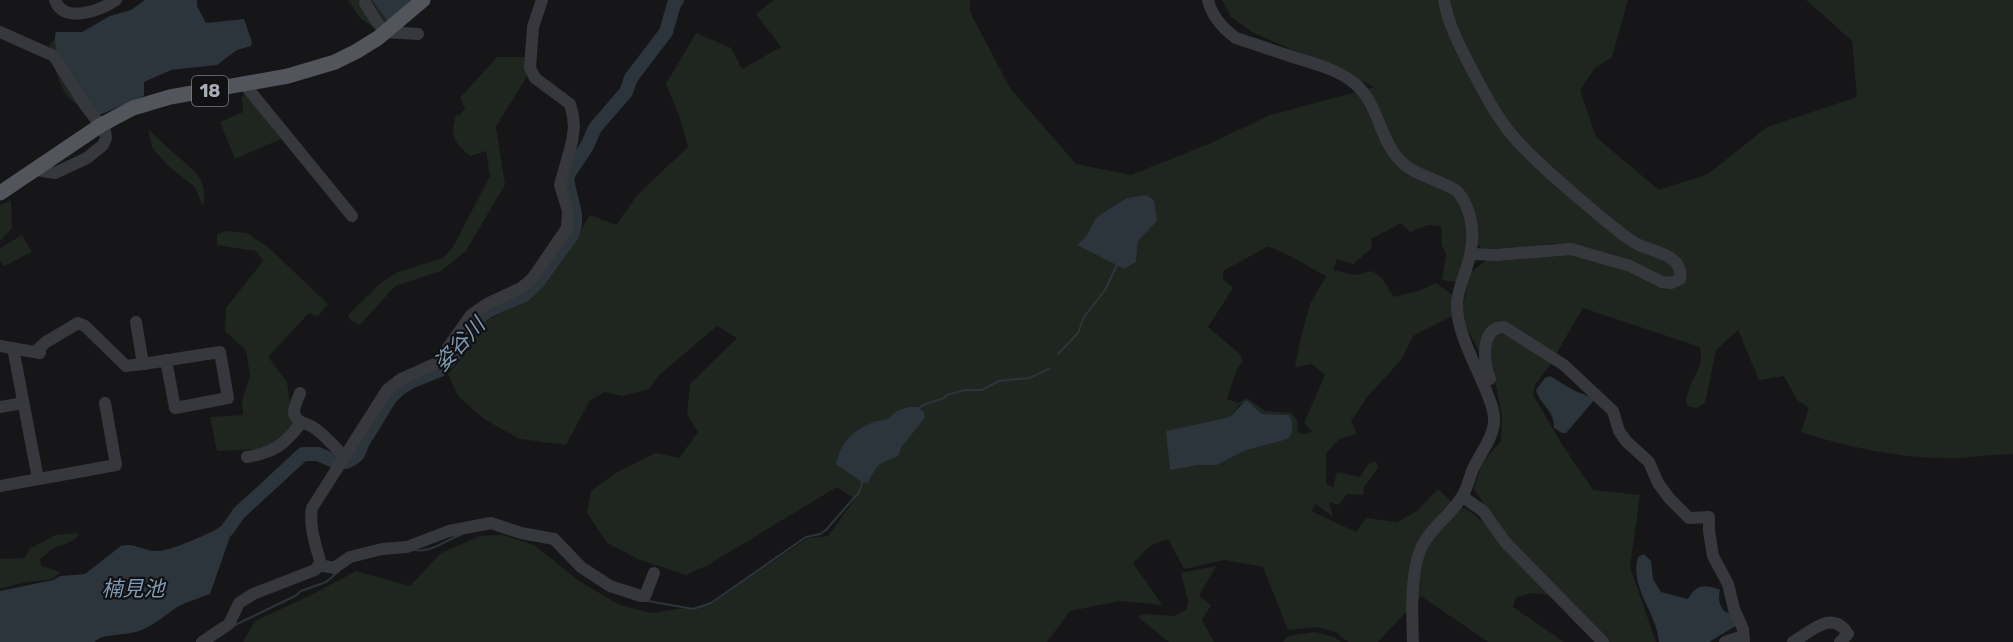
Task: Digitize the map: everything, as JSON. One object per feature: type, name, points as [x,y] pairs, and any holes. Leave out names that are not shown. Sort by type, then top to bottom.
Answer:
[{"type":"main road","name":"18","points":[[0,194],[101,125],[133,108],[157,100],[288,76],[335,62],[386,32],[423,0]]},
{"type":"street","points":[[55,0],[62,11],[74,14],[101,8],[116,0]]},
{"type":"street","points":[[202,642],[229,624],[239,603],[246,598],[315,570],[319,565],[310,517],[312,508],[387,390],[401,379],[437,363],[471,315],[532,279],[567,228],[568,211],[560,184],[572,142],[573,116],[570,104],[535,78],[530,68],[533,27],[542,0]]},
{"type":"street","points":[[1208,0],[1210,10],[1216,20],[1236,38],[1315,63],[1353,82],[1374,108],[1391,149],[1398,158],[1406,167],[1449,186],[1463,197],[1471,220],[1471,254],[1459,291],[1457,314],[1461,331],[1494,414],[1493,429],[1489,443],[1476,464],[1462,497],[1432,531],[1418,555],[1412,604],[1413,642]]},
{"type":"street","points":[[1444,0],[1446,14],[1457,40],[1477,80],[1510,133],[1571,191],[1620,233],[1638,244],[1669,257],[1678,264],[1681,272],[1680,279],[1675,282],[1662,282],[1630,266],[1570,249],[1496,255],[1471,254]]},
{"type":"street","points":[[365,3],[386,32],[418,34]]},
{"type":"street","points":[[0,32],[54,56],[85,105],[101,125]]},
{"type":"street","points":[[245,85],[352,216]]},
{"type":"street","points":[[136,322],[143,364]]},
{"type":"street","points":[[38,479],[23,403],[6,347],[37,352],[46,342],[78,323],[85,326],[126,366],[143,364],[166,360],[220,352],[228,398],[175,408],[166,360]]},
{"type":"street","points":[[1493,429],[1500,424],[1500,413],[1484,364],[1484,355],[1490,333],[1494,329],[1503,327],[1564,365],[1613,411],[1619,431],[1626,441],[1649,462],[1658,483],[1683,513],[1689,518],[1710,517],[1709,531],[1713,556],[1728,585],[1734,609],[1743,629],[1743,639],[1725,642]]},
{"type":"street","points":[[300,393],[294,415],[301,423],[311,426],[341,460]]},
{"type":"street","points":[[0,407],[23,403]]},
{"type":"street","points":[[0,486],[116,465],[105,403]]},
{"type":"street","points":[[247,457],[272,451],[287,441],[301,423]]},
{"type":"street","points":[[1462,497],[1483,511],[1506,543],[1603,642]]},
{"type":"street","points":[[319,565],[334,568],[350,557],[382,549],[407,547],[449,531],[491,523],[521,533],[554,539],[580,567],[610,586],[641,596],[645,596],[648,591],[654,573]]},
{"type":"street","points":[[1793,642],[1824,623],[1831,622],[1842,626],[1848,634],[1840,642]]},
{"type":"shaded area","points":[[348,0],[372,0],[388,22],[378,31],[360,18]]},
{"type":"shaded area","points":[[774,0],[970,0],[970,12],[1010,88],[1076,164],[1131,175],[1211,143],[1270,115],[1375,87],[1252,32],[1231,17],[1222,0],[1628,0],[1612,57],[1595,68],[1580,90],[1596,137],[1659,190],[1708,174],[1767,127],[1857,97],[1852,41],[1806,0],[2013,0],[2013,454],[1952,458],[1907,456],[1853,447],[1801,432],[1809,408],[1797,400],[1784,376],[1759,380],[1738,330],[1716,350],[1705,403],[1696,408],[1687,406],[1689,390],[1700,363],[1700,347],[1583,308],[1549,366],[1535,385],[1533,395],[1563,446],[1593,490],[1640,495],[1630,567],[1656,642],[1608,642],[1566,597],[1532,593],[1516,597],[1513,607],[1564,642],[1488,642],[1421,596],[1378,642],[1348,642],[1336,632],[1316,627],[1288,630],[1263,567],[1225,560],[1184,569],[1168,539],[1150,546],[1133,563],[1162,605],[1120,601],[1070,611],[1047,642],[243,642],[255,621],[356,571],[410,586],[441,553],[480,536],[503,535],[534,545],[579,581],[620,605],[651,613],[711,604],[808,538],[828,536],[855,499],[837,487],[708,565],[686,575],[638,559],[607,543],[587,513],[591,491],[616,473],[656,453],[679,458],[698,432],[687,414],[690,384],[737,338],[717,326],[659,375],[649,389],[622,396],[605,392],[590,400],[566,445],[520,439],[484,419],[458,396],[448,374],[462,358],[480,324],[531,298],[562,261],[590,215],[616,225],[638,194],[688,147],[679,115],[666,84],[696,33],[731,48],[742,69],[781,47],[756,14]],"holes":[[[1146,195],[1157,221],[1138,241],[1136,262],[1124,269],[1077,245],[1087,235],[1096,218],[1127,198]],[[1401,223],[1410,232],[1428,225],[1441,226],[1442,245],[1446,254],[1442,280],[1456,282],[1469,241],[1476,243],[1482,249],[1532,248],[1553,243],[1575,249],[1488,259],[1470,273],[1462,309],[1466,327],[1495,380],[1502,416],[1501,441],[1482,463],[1474,489],[1512,544],[1469,511],[1451,501],[1438,489],[1416,512],[1397,522],[1366,518],[1356,532],[1311,511],[1316,504],[1333,517],[1329,502],[1338,505],[1347,494],[1363,495],[1364,487],[1378,468],[1376,461],[1368,464],[1360,477],[1337,472],[1333,487],[1326,484],[1326,454],[1339,439],[1357,434],[1351,421],[1368,396],[1401,360],[1413,336],[1452,316],[1453,295],[1436,283],[1418,291],[1394,297],[1381,277],[1372,271],[1355,275],[1333,270],[1337,259],[1353,264],[1372,248],[1371,239]],[[1267,247],[1326,276],[1310,304],[1295,367],[1312,364],[1325,375],[1304,423],[1312,431],[1305,434],[1297,432],[1298,422],[1292,413],[1265,411],[1247,398],[1238,403],[1227,399],[1235,374],[1243,361],[1240,354],[1208,327],[1233,288],[1223,279],[1223,271]],[[1248,401],[1262,414],[1289,415],[1288,439],[1244,451],[1217,465],[1199,465],[1173,470],[1167,431],[1230,417],[1239,405]]]},
{"type":"shaded area","points":[[54,39],[81,107],[68,96],[59,80],[49,46]]},
{"type":"shaded area","points":[[497,57],[525,57],[527,76],[496,127],[505,185],[465,252],[441,271],[395,286],[360,325],[350,320],[348,315],[382,282],[398,272],[443,258],[453,247],[490,176],[486,151],[470,156],[454,138],[454,122],[456,115],[459,116],[465,108],[460,98]]},
{"type":"shaded area","points":[[246,91],[281,139],[235,159],[220,122],[243,112],[242,97]]},
{"type":"shaded area","points":[[148,129],[199,177],[204,189],[203,207],[195,187],[167,165],[152,147]]},
{"type":"shaded area","points":[[11,200],[12,228],[0,241],[0,205]]},
{"type":"shaded area","points":[[226,231],[247,233],[269,248],[328,304],[318,316],[309,313],[268,357],[287,382],[293,426],[276,444],[260,449],[217,451],[210,417],[243,415],[242,400],[250,376],[246,350],[225,331],[226,308],[263,261],[256,251],[217,245],[217,234]]},
{"type":"shaded area","points":[[22,235],[32,252],[4,266],[0,260],[0,248]]},
{"type":"shaded area","points":[[76,533],[79,535],[72,541],[52,549],[40,559],[41,566],[61,572],[52,579],[21,583],[0,589],[0,559],[25,558],[29,549],[56,535]]},
{"type":"shaded area","points":[[1216,566],[1199,596],[1211,605],[1202,620],[1214,642],[1169,642],[1139,618],[1141,614],[1174,616],[1186,610],[1188,601],[1181,573]]},
{"type":"shaded area","points":[[1315,632],[1334,637],[1341,642],[1283,642],[1288,636]]},
{"type":"water","points":[[145,0],[197,0],[197,6],[206,23],[244,19],[252,42],[251,46],[237,50],[217,65],[171,70],[144,82],[144,96],[97,116],[62,63],[55,41],[56,32],[82,32],[110,16],[131,10]]},
{"type":"water","points":[[372,0],[411,0],[388,22]]},
{"type":"water","points":[[1146,195],[1154,200],[1157,221],[1138,241],[1136,262],[1124,269],[1077,245],[1087,235],[1096,218],[1104,212],[1127,198]]},
{"type":"water","points":[[1550,376],[1573,390],[1595,399],[1566,433],[1554,428],[1552,416],[1536,390],[1545,378]]},
{"type":"water","points":[[1245,401],[1248,401],[1262,414],[1289,415],[1292,427],[1288,439],[1244,451],[1217,465],[1170,469],[1166,431],[1230,417]]},
{"type":"water","points":[[918,407],[924,412],[925,418],[902,446],[898,456],[880,465],[868,483],[862,482],[836,464],[840,450],[853,434],[864,426],[887,419],[897,411]]},
{"type":"water","name":"楠見池","points":[[225,525],[232,531],[210,594],[179,606],[150,626],[134,633],[103,637],[95,642],[0,642],[0,591],[53,580],[61,576],[85,574],[121,546],[131,545],[153,551],[165,550],[192,541]]},
{"type":"water","points":[[1644,554],[1651,561],[1653,579],[1661,592],[1688,599],[1698,588],[1710,587],[1720,590],[1721,607],[1725,612],[1733,613],[1737,625],[1709,642],[1659,642],[1654,621],[1637,579],[1638,557]]},
{"type":"waterway","name":"姿谷川","points":[[215,539],[227,530],[239,513],[303,454],[318,454],[334,461],[346,462],[352,459],[358,454],[390,398],[399,389],[440,370],[456,353],[475,320],[490,310],[524,295],[538,282],[572,235],[575,214],[567,180],[569,173],[587,146],[595,128],[626,92],[631,78],[666,32],[677,0]]},
{"type":"waterway","points":[[1058,354],[1078,333],[1084,317],[1105,290],[1118,263]]},
{"type":"waterway","points":[[918,409],[947,395],[965,390],[982,390],[999,381],[1029,378],[1049,369]]},
{"type":"waterway","points":[[648,601],[693,609],[711,603],[806,537],[826,530],[859,492],[863,481]]},
{"type":"waterway","points":[[414,550],[427,550],[461,535]]},
{"type":"waterway","points":[[233,626],[301,591],[326,582],[339,571]]}]
